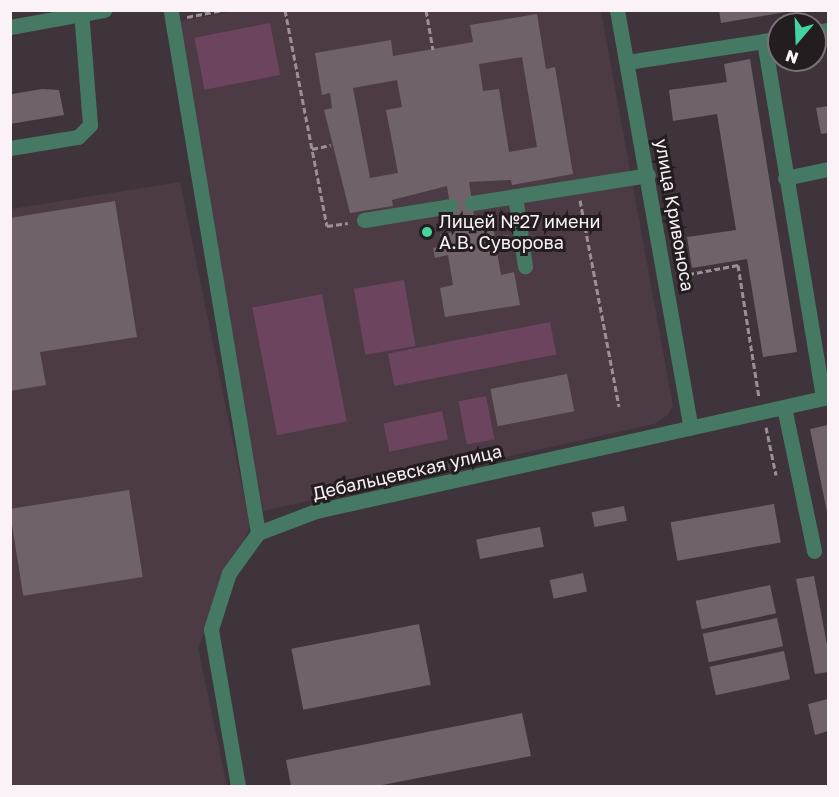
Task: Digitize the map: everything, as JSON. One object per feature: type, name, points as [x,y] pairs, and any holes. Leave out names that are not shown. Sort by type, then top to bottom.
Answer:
[{"type":"street","points":[[10,27],[104,10]]},
{"type":"street","name":"улица Кривоноса","points":[[617,10],[692,428]]},
{"type":"street","points":[[10,148],[78,137],[90,125],[79,13]]},
{"type":"street","points":[[171,13],[258,533],[229,573],[211,629],[238,786]]},
{"type":"street","points":[[627,62],[767,40]]},
{"type":"street","points":[[774,72],[785,178],[826,398]]},
{"type":"street","points":[[785,178],[828,169]]},
{"type":"street","points":[[472,203],[648,175]]},
{"type":"street","points":[[515,196],[525,266]]},
{"type":"street","points":[[364,220],[450,206]]},
{"type":"street","name":"Дебальцевская улица","points":[[258,533],[316,511],[826,398]]},
{"type":"street","points":[[784,407],[814,551]]},
{"type":"path","points":[[171,13],[224,10]]},
{"type":"path","points":[[285,10],[327,226],[364,220]]},
{"type":"path","points":[[426,10],[434,49]]},
{"type":"path","points":[[312,149],[331,145]]},
{"type":"path","points":[[577,186],[619,406]]},
{"type":"path","points":[[676,265],[678,276],[738,265],[762,412],[776,475]]},
{"type":"shaded area","name":"Лицей №27 имени А.В. Суворова","points":[[240,10],[601,11],[673,406],[668,415],[654,424],[263,511],[177,22]]},
{"type":"shaded area","points":[[270,23],[280,75],[205,90],[194,38]]},
{"type":"shaded area","points":[[180,182],[250,525],[198,648],[227,786],[11,786],[11,209]]},
{"type":"shaded area","points":[[404,280],[416,346],[365,355],[354,289]]},
{"type":"shaded area","points":[[322,294],[347,422],[277,435],[252,308]]},
{"type":"shaded area","points":[[550,322],[556,354],[394,386],[388,353]]},
{"type":"shaded area","points":[[486,396],[494,439],[467,445],[459,401]]},
{"type":"shaded area","points":[[442,411],[448,439],[389,452],[383,423]]},
{"type":"building","points":[[719,10],[786,10],[786,12],[767,12],[767,15],[721,23]]},
{"type":"building","points":[[537,14],[546,69],[555,67],[573,174],[512,185],[511,180],[469,182],[476,228],[493,225],[495,237],[508,235],[509,244],[496,246],[501,275],[514,272],[520,305],[445,317],[440,288],[453,285],[448,255],[435,258],[433,248],[442,246],[440,234],[454,232],[447,186],[392,200],[393,206],[350,213],[324,110],[332,108],[330,93],[322,95],[315,53],[391,40],[393,56],[473,42],[470,25]],"holes":[[[522,57],[537,147],[509,152],[499,89],[483,91],[479,64]],[[397,80],[402,107],[386,110],[398,173],[370,178],[353,88]]]},
{"type":"building","points":[[750,59],[797,352],[763,357],[747,259],[692,268],[687,237],[736,230],[717,114],[673,121],[669,90],[727,82],[724,64]]},
{"type":"building","points":[[42,89],[59,90],[64,115],[10,124],[12,94]]},
{"type":"building","points":[[828,106],[828,133],[821,134],[816,108]]},
{"type":"building","points":[[115,201],[137,337],[40,352],[46,385],[10,391],[10,218]]},
{"type":"building","points":[[567,374],[574,411],[498,426],[490,389]]},
{"type":"building","points":[[828,425],[828,512],[827,512],[810,429]]},
{"type":"building","points":[[129,490],[143,577],[23,596],[10,509]]},
{"type":"building","points":[[774,504],[781,542],[677,561],[671,522]]},
{"type":"building","points":[[624,506],[627,521],[594,527],[592,512]]},
{"type":"building","points":[[540,527],[544,547],[480,559],[476,539]]},
{"type":"building","points":[[583,573],[587,592],[554,599],[550,580]]},
{"type":"building","points":[[814,576],[828,650],[828,672],[815,674],[796,579]]},
{"type":"building","points":[[770,585],[776,613],[702,629],[696,601]]},
{"type":"building","points":[[777,618],[783,646],[709,662],[703,634]]},
{"type":"building","points":[[419,624],[431,685],[303,710],[291,649]]},
{"type":"building","points":[[784,651],[790,679],[716,695],[710,667]]},
{"type":"building","points":[[828,699],[828,731],[815,735],[808,704]]},
{"type":"building","points":[[522,713],[531,756],[377,786],[291,786],[286,760]]},
{"type":"place","name":"Лицей №27 имени А.В. Суворова","points":[[427,232]]}]
